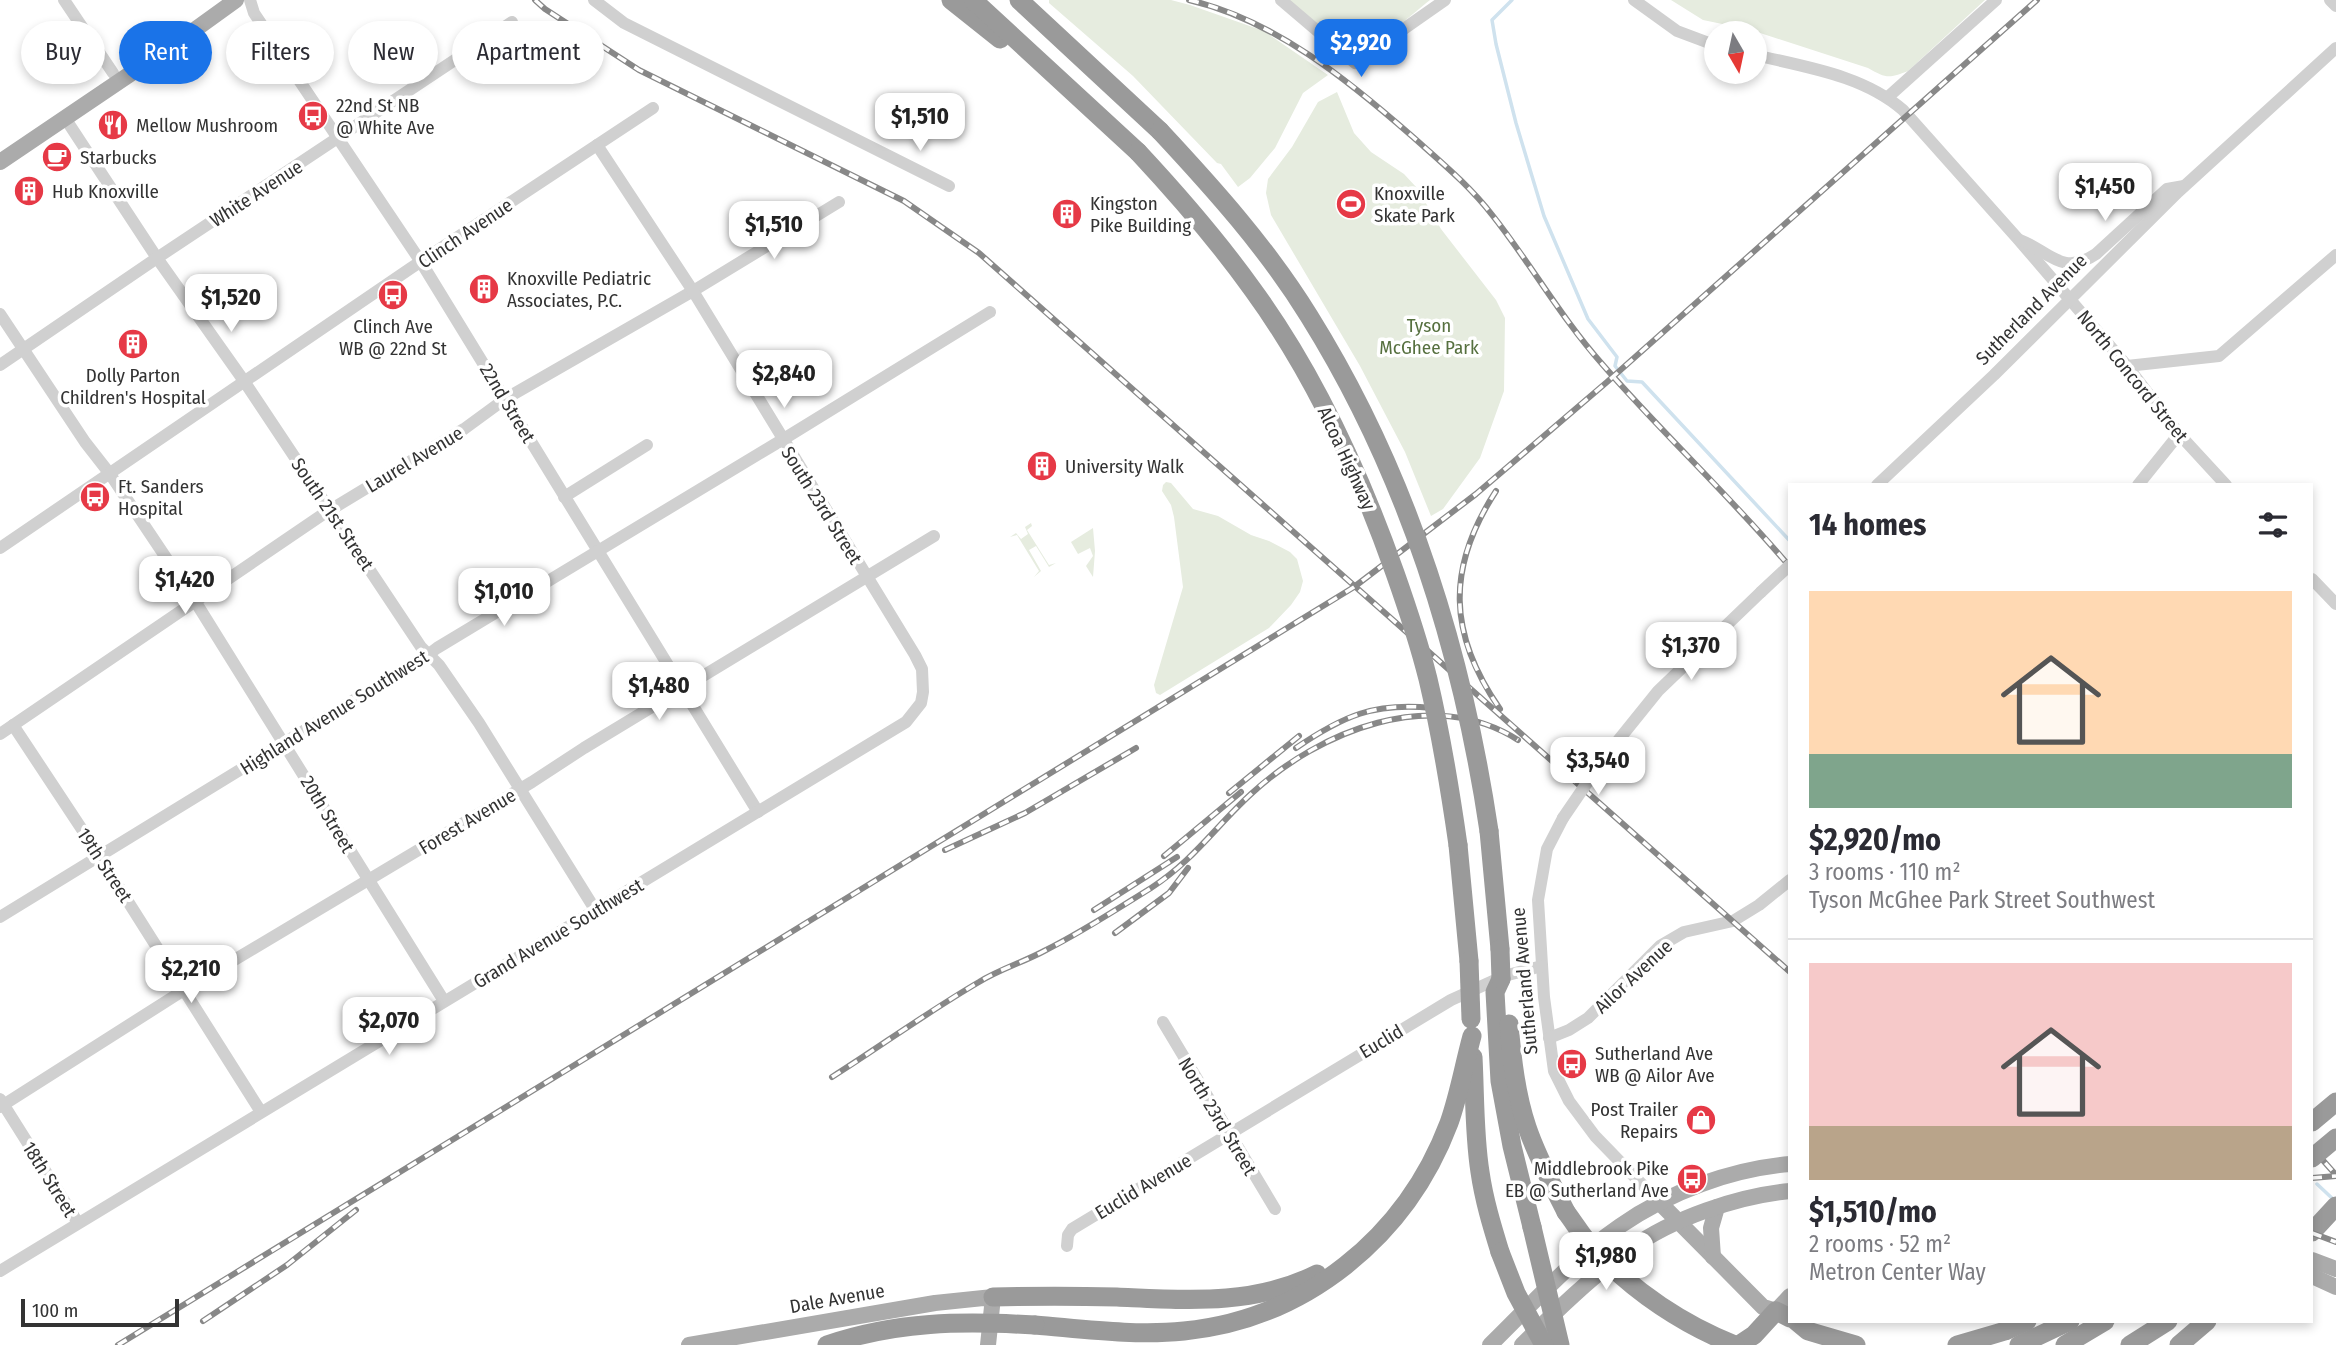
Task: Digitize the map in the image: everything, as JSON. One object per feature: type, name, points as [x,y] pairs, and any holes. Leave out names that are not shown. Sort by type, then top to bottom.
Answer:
[{"type":"highway","points":[[951,0],[972,9],[1037,66],[1050,73]]},
{"type":"highway","name":"Alcoa Highway","points":[[1019,0],[1160,131],[1221,196],[1309,316],[1385,458],[1435,589],[1452,649],[1480,771],[1489,831],[1500,949],[1501,979],[1495,992],[1502,1009]]},
{"type":"highway","name":"Alcoa Highway","points":[[972,9],[995,20],[1138,152],[1180,197],[1255,292],[1293,352],[1342,444],[1383,540],[1406,604],[1427,676],[1443,746],[1458,845],[1469,961],[1480,1172],[1487,1210],[1500,1252],[1516,1293],[1544,1345]]},
{"type":"highway","points":[[1502,1009],[1526,1126],[1566,1212],[1594,1250],[1660,1306],[1712,1336],[1737,1345],[1783,1315]]},
{"type":"highway","points":[[1502,1009],[1500,1081],[1512,1146],[1560,1345]]},
{"type":"highway","points":[[827,1345],[886,1328],[972,1321],[1152,1333],[1218,1326],[1256,1316],[1296,1298],[1346,1267],[1392,1222],[1416,1191],[1449,1123],[1471,1028]]},
{"type":"highway","points":[[2313,1121],[2336,1102]]},
{"type":"highway","points":[[2313,1157],[2336,1138]]},
{"type":"highway","points":[[2313,1211],[2336,1192]]},
{"type":"highway","points":[[2313,1231],[2336,1206]]},
{"type":"highway","points":[[993,1297],[1066,1296],[1185,1301],[1244,1297],[1279,1290],[1304,1281],[1370,1244]]},
{"type":"highway","points":[[1798,1323],[1808,1331],[1856,1345]]},
{"type":"highway","points":[[1957,1345],[2023,1323]]},
{"type":"highway","points":[[2020,1345],[2066,1323]]},
{"type":"highway","points":[[2065,1345],[2102,1323]]},
{"type":"highway","points":[[2130,1345],[2165,1323]]},
{"type":"highway","points":[[2179,1345],[2205,1323]]},
{"type":"main road","points":[[0,162],[113,74],[221,0]]},
{"type":"main road","points":[[0,149],[62,114],[186,36],[236,0]]},
{"type":"main road","points":[[1490,1345],[1582,1256],[1621,1225],[1660,1203],[1713,1180],[1764,1167],[1788,1164]]},
{"type":"main road","points":[[1522,1345],[1576,1292],[1632,1248],[1679,1221],[1739,1200],[1788,1191]]},
{"type":"main road","name":"Sutherland Avenue","points":[[1660,1203],[1763,1307],[1783,1315]]},
{"type":"main road","points":[[1713,1257],[1711,1228],[1717,1208]]},
{"type":"main road","points":[[2313,1260],[2336,1269]]},
{"type":"main road","points":[[2313,1276],[2336,1287]]},
{"type":"main road","points":[[988,1345],[993,1297]]},
{"type":"main road","name":"Dale Avenue","points":[[689,1345],[935,1303],[993,1297]]},
{"type":"street","points":[[64,0],[113,74]]},
{"type":"street","name":"22nd Street","points":[[250,0],[254,13],[421,262],[758,812]]},
{"type":"street","points":[[594,0],[624,23],[949,186]]},
{"type":"street","points":[[1282,0],[1355,63],[1445,0]]},
{"type":"street","points":[[1634,0],[1677,31],[1704,41]]},
{"type":"street","points":[[1888,97],[1996,0]]},
{"type":"street","points":[[2330,0],[2336,6]]},
{"type":"street","name":"Sutherland Avenue","points":[[1879,483],[1994,375],[2185,186],[2336,48]]},
{"type":"street","name":"North Concord Street","points":[[1768,58],[1835,75],[1888,97],[1903,110],[2018,239],[2127,366],[2179,434],[2224,483]]},
{"type":"street","name":"White Avenue","points":[[0,365],[452,62]]},
{"type":"street","name":"Clinch Avenue","points":[[0,548],[244,381],[653,108]]},
{"type":"street","name":"South 21st Street","points":[[62,114],[421,648],[429,654],[479,723],[596,911]]},
{"type":"street","name":"South 23rd Street","points":[[597,145],[692,291],[915,655],[922,669],[923,692]]},
{"type":"street","points":[[2018,239],[2035,246],[2054,260],[2068,264],[2083,261],[2096,254],[2168,189],[2185,186]]},
{"type":"street","name":"Laurel Avenue","points":[[0,734],[330,510],[464,429],[505,399],[839,202]]},
{"type":"street","points":[[2127,366],[2219,356],[2336,255]]},
{"type":"street","name":"Highland Avenue Southwest","points":[[0,917],[990,312]]},
{"type":"street","name":"20th Street","points":[[0,314],[195,601],[444,1001]]},
{"type":"street","points":[[2140,483],[2179,434]]},
{"type":"street","points":[[564,497],[647,445]]},
{"type":"street","name":"Forest Avenue","points":[[1,1103],[184,989],[521,789],[934,536]]},
{"type":"street","name":"Sutherland Avenue","points":[[1660,1203],[1595,1136],[1569,1101],[1554,1071],[1542,966],[1539,886],[1547,849],[1563,818],[1604,758],[1658,691],[1788,567]]},
{"type":"street","points":[[2313,580],[2336,604]]},
{"type":"street","name":"Grand Avenue Southwest","points":[[0,1271],[906,722],[921,703],[923,692]]},
{"type":"street","name":"19th Street","points":[[13,725],[261,1112]]},
{"type":"street","name":"Ailor Avenue","points":[[1549,1038],[1588,1018],[1660,946],[1684,932],[1733,921],[1759,905],[1788,882]]},
{"type":"street","name":"Euclid","points":[[1229,1136],[1457,996],[1504,976],[1542,966]]},
{"type":"street","name":"North 23rd Street","points":[[1163,1022],[1275,1209]]},
{"type":"street","name":"18th Street","points":[[1,1103],[78,1223]]},
{"type":"street","name":"Euclid Avenue","points":[[1068,1245],[1068,1235],[1072,1229],[1229,1136]]},
{"type":"green space","points":[[1049,0],[1171,0],[1190,5],[1264,31],[1328,75],[1303,93],[1275,148],[1250,178],[1238,187],[1221,164],[1217,163],[1133,76],[1049,3]]},
{"type":"green space","points":[[1287,0],[1430,0],[1378,40],[1356,49],[1347,48],[1333,40]]},
{"type":"green space","points":[[1671,0],[1985,0],[1908,71],[1887,76],[1768,36],[1768,21],[1703,20]]},
{"type":"green space","name":"Tyson McGhee Park","points":[[1337,92],[1354,133],[1371,152],[1404,174],[1417,188],[1441,229],[1496,300],[1505,318],[1504,391],[1480,458],[1443,509],[1431,516],[1405,452],[1360,366],[1271,215],[1266,193],[1268,179],[1292,147],[1318,102]]},
{"type":"green space","points":[[1166,482],[1171,483],[1193,509],[1218,516],[1251,535],[1290,552],[1297,559],[1303,581],[1300,592],[1291,605],[1269,628],[1160,695],[1156,693],[1154,685],[1183,587],[1174,517],[1171,505],[1162,491]]},
{"type":"green space","points":[[1031,523],[1032,526],[1027,530],[1049,565],[1056,563],[1049,567],[1036,546],[1029,550],[1041,571],[1034,577],[1039,571],[1017,535],[1010,537],[1016,533],[1021,539],[1028,534],[1025,527]]},
{"type":"green space","points":[[1093,528],[1095,551],[1093,577],[1086,566],[1093,556],[1090,548],[1078,554],[1071,542]]},
{"type":"waterway","points":[[1512,0],[1492,20],[1496,44],[1544,216],[1588,319],[1617,357],[1615,366],[1627,381],[1642,382],[1788,539]]},
{"type":"waterway","points":[[2317,1184],[2335,1201]]},
{"type":"railway","points":[[535,0],[639,70],[904,201],[979,253],[1788,970]]},
{"type":"railway","points":[[1189,0],[1221,9],[1251,22],[1309,55],[1363,95],[1455,175],[1493,216],[1573,329],[1603,365],[1788,565]]},
{"type":"railway","points":[[118,1345],[1354,587],[1476,494],[1607,382],[2037,0]]},
{"type":"railway","points":[[1496,491],[1468,547],[1460,601],[1470,654],[1500,709]]},
{"type":"railway","points":[[1296,748],[1329,727],[1360,714],[1393,707],[1432,708]]},
{"type":"railway","points":[[832,1077],[979,982],[1059,943],[1166,878],[1251,794],[1278,771],[1309,751],[1378,723],[1414,716],[1450,716],[1485,724],[1518,740]]},
{"type":"railway","points":[[1229,793],[1299,736]]},
{"type":"railway","points":[[945,850],[1025,813],[1136,748]]},
{"type":"railway","points":[[1164,856],[1241,792]]},
{"type":"railway","points":[[1094,910],[1177,857]]},
{"type":"railway","points":[[1115,933],[1169,893],[1188,868]]},
{"type":"railway","points":[[2313,1149],[2336,1175]]},
{"type":"railway","points":[[2313,1178],[2336,1176]]},
{"type":"railway","points":[[203,1321],[287,1265],[356,1210]]},
{"type":"railway","points":[[2313,1233],[2336,1242]]},
{"type":"place","name":"22nd St NB @ White Ave","points":[[313,116]]},
{"type":"place","name":"Mellow Mushroom","points":[[113,125]]},
{"type":"place","name":"Starbucks","points":[[57,157]]},
{"type":"place","name":"Hub Knoxville","points":[[29,191]]},
{"type":"place","name":"Knoxville Skate Park","points":[[1351,204]]},
{"type":"place","name":"Kingston Pike Building","points":[[1067,214]]},
{"type":"place","name":"Knoxville Pediatric Associates, P.C.","points":[[484,289]]},
{"type":"place","name":"Clinch Ave WB @ 22nd St","points":[[393,295]]},
{"type":"place","name":"Dolly Parton Children's Hospital","points":[[133,344]]},
{"type":"place","name":"University Walk","points":[[1042,466]]},
{"type":"place","name":"Ft. Sanders Hospital","points":[[95,497]]},
{"type":"place","name":"Sutherland Ave WB @ Ailor Ave","points":[[1572,1064]]},
{"type":"place","name":"Post Trailer Repairs","points":[[1701,1120]]},
{"type":"place","name":"Middlebrook Pike EB @ Sutherland Ave","points":[[1692,1179]]}]
